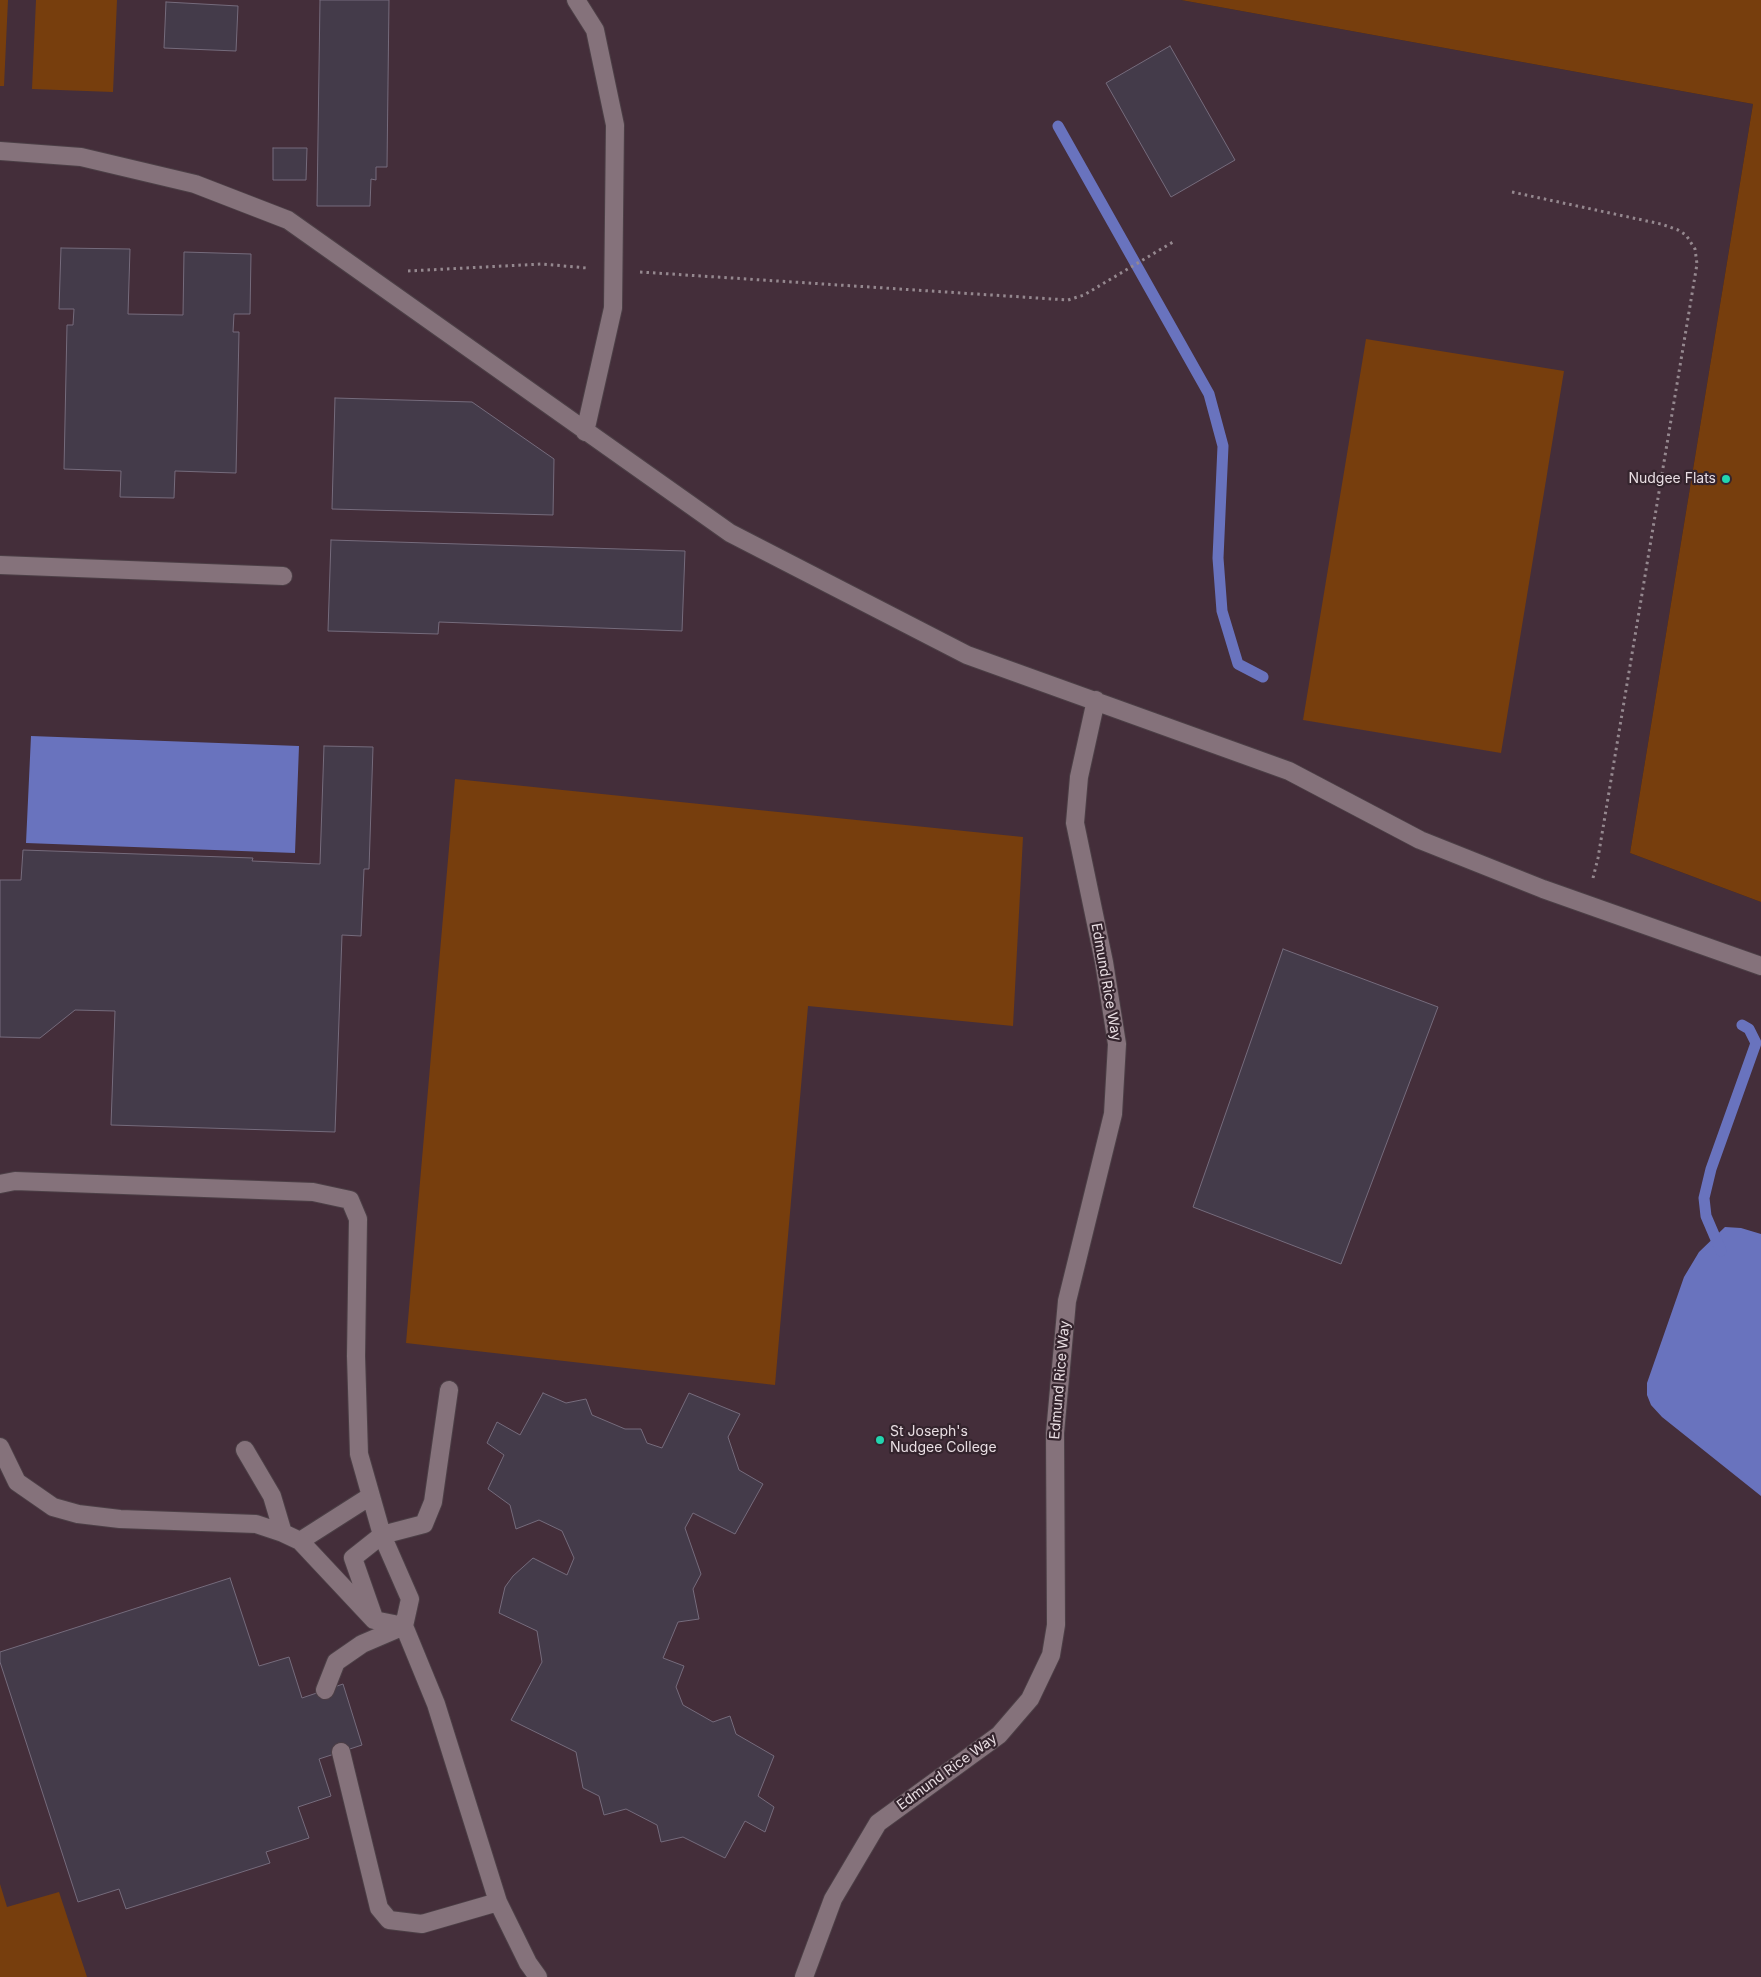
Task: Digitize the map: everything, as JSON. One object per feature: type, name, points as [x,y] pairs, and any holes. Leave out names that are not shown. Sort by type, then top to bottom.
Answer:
[{"type":"lane","points":[[576,0],[594,30],[615,125],[613,308],[585,432]]},
{"type":"lane","points":[[0,151],[81,156],[195,184],[288,220],[585,432],[730,532],[967,655],[1290,771],[1420,840],[1583,903],[1761,966]]},
{"type":"lane","points":[[0,566],[283,576]]},
{"type":"lane","name":"Edmund Rice Way","points":[[804,1977],[834,1899],[878,1823],[999,1735],[1030,1699],[1051,1654],[1056,1625],[1055,1433],[1067,1301],[1112,1114],[1117,1044],[1104,962],[1075,824],[1079,777],[1096,700]]},
{"type":"lane","points":[[0,1184],[14,1181],[313,1192],[350,1200],[358,1219],[356,1356],[359,1454],[382,1535],[410,1599],[404,1626],[436,1704],[498,1902],[528,1964],[538,1977]]},
{"type":"lane","points":[[374,1620],[353,1558],[382,1535],[424,1524],[433,1502],[449,1390]]},
{"type":"lane","points":[[0,1447],[17,1482],[53,1507],[78,1514],[120,1519],[256,1524],[283,1533],[300,1541],[374,1620],[404,1626]]},
{"type":"lane","points":[[245,1450],[272,1496],[283,1533]]},
{"type":"lane","points":[[300,1541],[370,1497]]},
{"type":"lane","points":[[325,1690],[336,1662],[362,1644],[404,1626]]},
{"type":"lane","points":[[341,1752],[379,1908],[389,1920],[422,1924],[498,1902]]},
{"type":"path","points":[[1512,192],[1661,224],[1678,230],[1686,235],[1695,249],[1697,264],[1598,858],[1583,903]]},
{"type":"path","points":[[368,278],[394,272],[542,264],[1068,300],[1084,295],[1174,242]]},
{"type":"shaded area","name":"St Joseph's Nudgee College","points":[[0,0],[1181,0],[1753,104],[1630,853],[1761,902],[1761,1977],[0,1977]]},
{"type":"shaded area","points":[[0,0],[8,0],[4,86],[0,86]]},
{"type":"shaded area","points":[[36,0],[117,0],[113,92],[32,89]]},
{"type":"shaded area","name":"Nudgee Flats","points":[[1181,0],[1761,0],[1761,902],[1630,853],[1753,104]]},
{"type":"shaded area","points":[[1366,339],[1564,371],[1501,753],[1303,720]]},
{"type":"shaded area","points":[[455,779],[1023,837],[1013,1026],[808,1006],[775,1385],[406,1343]]},
{"type":"shaded area","points":[[0,1884],[7,1907],[59,1892],[87,1977],[0,1977]]},
{"type":"water","points":[[31,736],[299,746],[295,853],[26,843]]},
{"type":"water","points":[[1725,1227],[1741,1228],[1761,1234],[1761,1496],[1662,1417],[1651,1405],[1647,1395],[1647,1383],[1684,1277],[1699,1252]]},
{"type":"building","points":[[320,0],[389,0],[387,167],[376,167],[376,180],[371,179],[370,206],[317,206]]},
{"type":"building","points":[[166,2],[238,6],[236,51],[164,48]]},
{"type":"building","points":[[1170,46],[1235,160],[1171,197],[1106,83]]},
{"type":"building","points":[[273,148],[307,148],[306,180],[273,180]]},
{"type":"building","points":[[61,248],[130,249],[128,314],[183,315],[184,252],[251,254],[250,314],[234,314],[233,332],[239,332],[236,473],[175,471],[174,498],[120,497],[121,471],[64,469],[67,325],[73,325],[74,309],[59,309]]},
{"type":"building","points":[[335,398],[472,402],[554,459],[553,515],[332,509]]},
{"type":"building","points":[[331,540],[685,551],[682,631],[439,622],[438,634],[328,631]]},
{"type":"building","points":[[324,746],[373,747],[369,869],[364,869],[361,936],[342,935],[335,1132],[111,1125],[115,1011],[75,1010],[40,1038],[0,1037],[0,880],[21,880],[23,850],[253,858],[252,861],[320,864]]},
{"type":"building","points":[[1283,949],[1438,1007],[1341,1264],[1193,1207]]},
{"type":"building","points":[[543,1393],[566,1403],[586,1399],[592,1415],[625,1429],[641,1429],[647,1443],[662,1448],[689,1393],[740,1414],[728,1437],[739,1470],[763,1484],[735,1534],[693,1513],[685,1528],[701,1574],[693,1589],[699,1619],[678,1622],[663,1658],[684,1666],[676,1687],[683,1705],[713,1722],[730,1716],[736,1734],[774,1756],[758,1796],[774,1807],[765,1832],[745,1821],[725,1858],[683,1837],[661,1842],[657,1825],[626,1809],[604,1815],[599,1796],[583,1788],[576,1752],[511,1720],[542,1662],[537,1631],[499,1613],[505,1587],[513,1576],[533,1558],[567,1575],[574,1558],[562,1531],[539,1520],[516,1529],[510,1505],[488,1489],[504,1455],[487,1443],[497,1422],[520,1435]]},
{"type":"building","points":[[230,1578],[259,1666],[289,1657],[302,1698],[343,1684],[362,1745],[319,1759],[331,1796],[298,1807],[309,1838],[266,1852],[270,1863],[126,1909],[119,1889],[78,1902],[0,1662],[0,1652]]},
{"type":"waterway","points":[[1058,126],[1209,394],[1223,446],[1218,558],[1222,611],[1238,664],[1263,677]]},
{"type":"waterway","points":[[1721,1251],[1706,1216],[1704,1198],[1711,1169],[1756,1043],[1749,1029],[1742,1025]]},
{"type":"place","name":"Nudgee Flats","points":[[1726,479]]},
{"type":"place","name":"St Joseph's Nudgee College","points":[[880,1440]]}]
